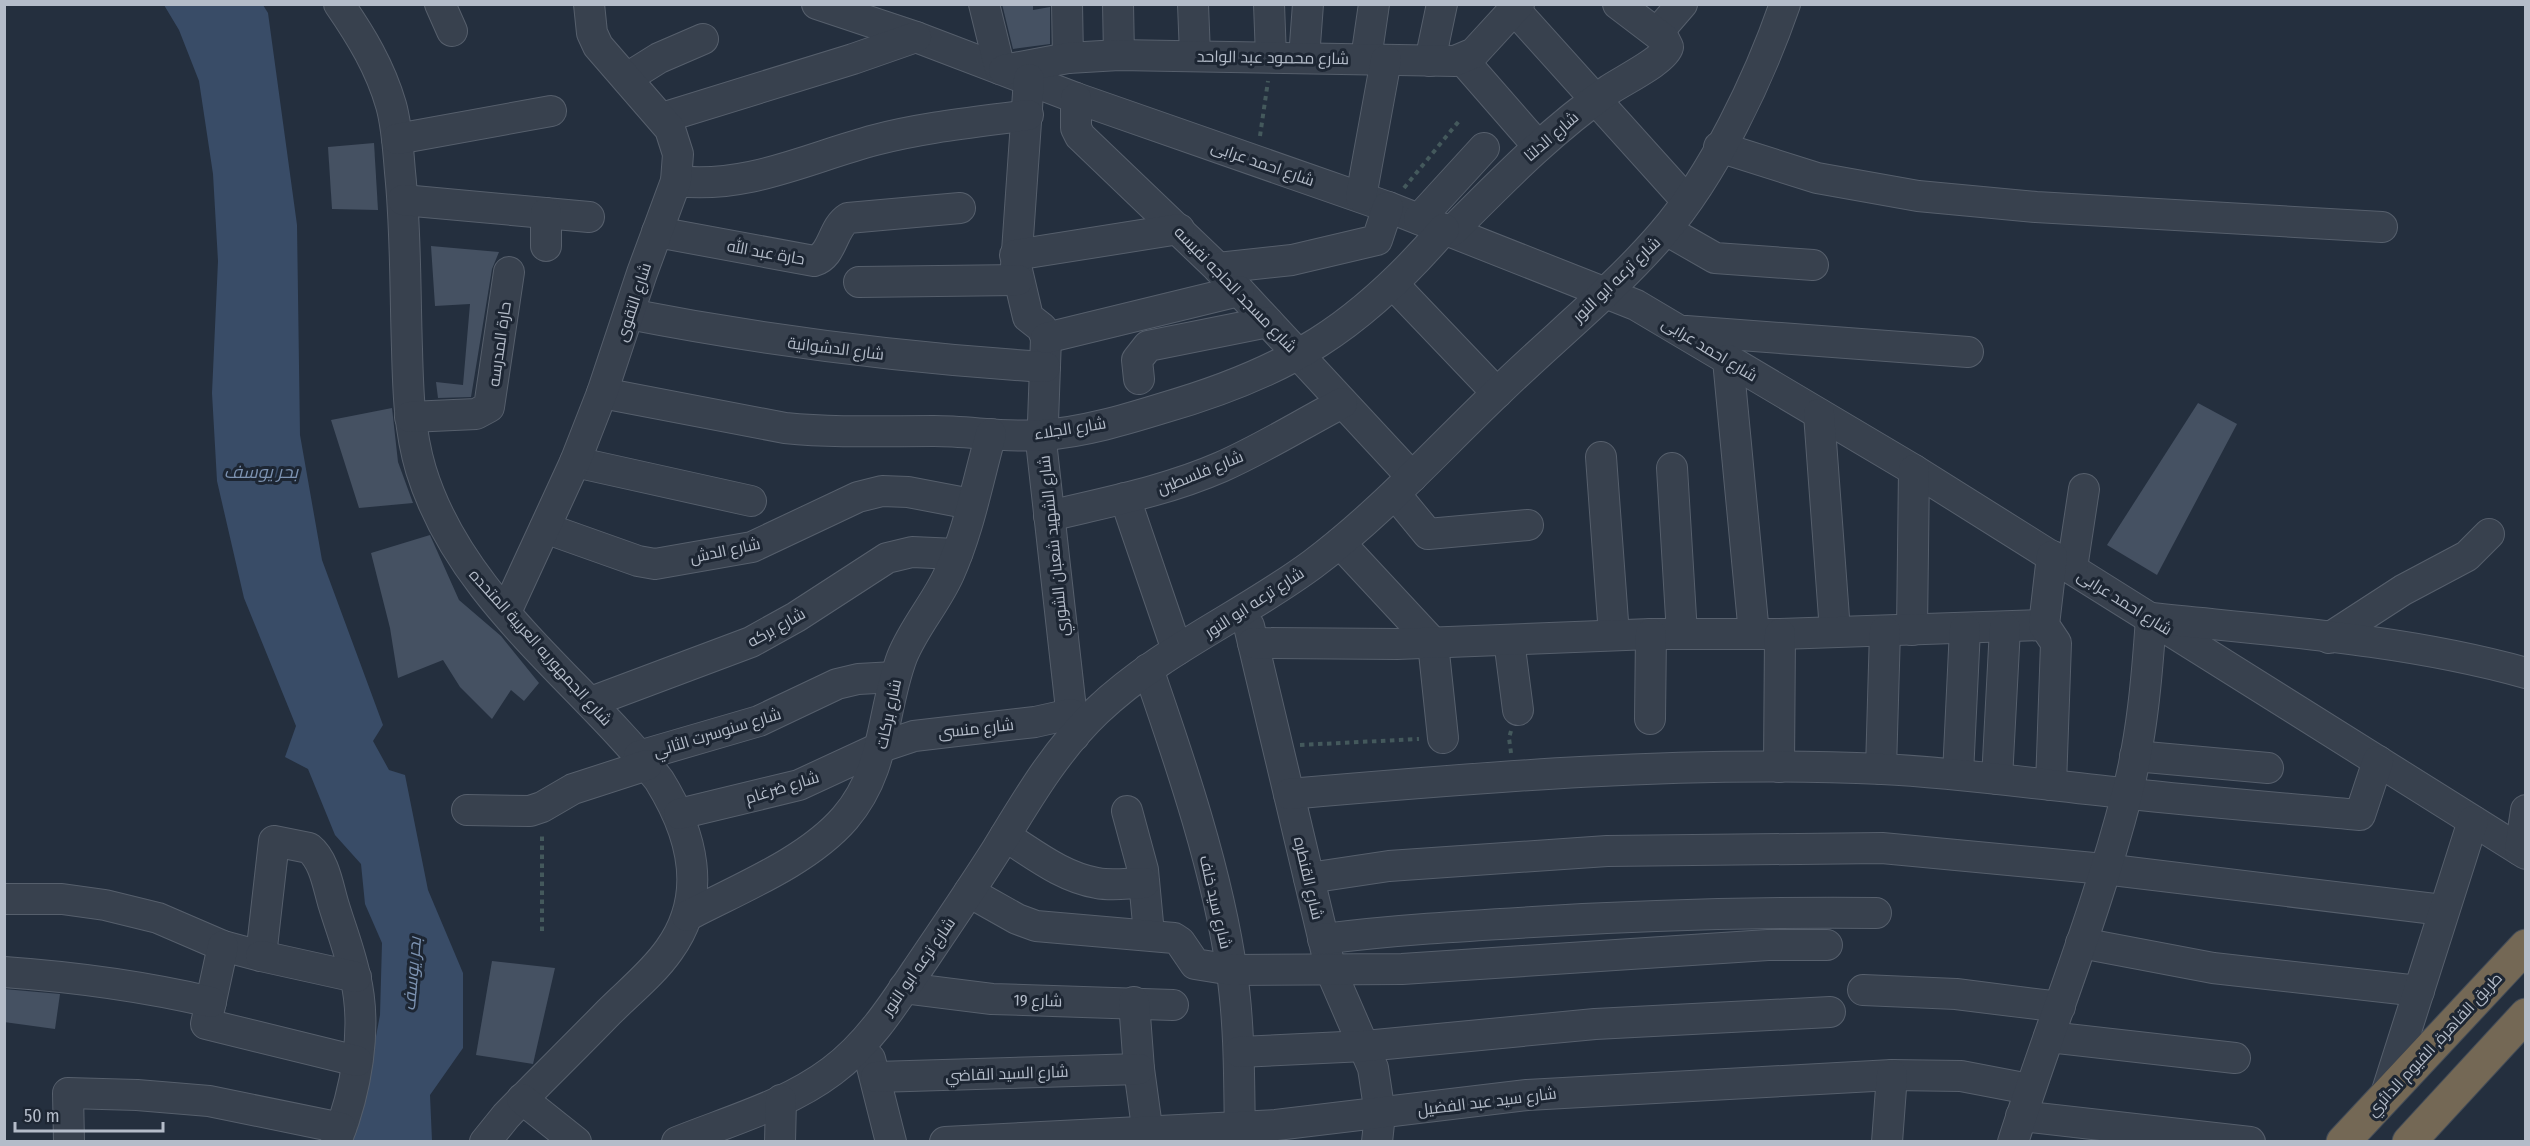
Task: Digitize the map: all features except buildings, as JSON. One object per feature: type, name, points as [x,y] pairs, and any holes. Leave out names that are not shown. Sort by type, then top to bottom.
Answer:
[{"type":"highway","name":"طريق القاهرة, الفيوم الدائري","points":[[2343,1142],[2526,946]]},
{"type":"highway","points":[[2420,1138],[2526,1015]]},
{"type":"street","name":"شارع الجمهوريه العربية المتحده","points":[[339,4],[378,69],[391,105],[403,200],[410,417],[420,468],[439,517],[465,562],[506,612],[643,760],[679,814],[693,864],[693,890],[687,916],[674,942],[656,965],[522,1099],[485,1142]]},
{"type":"street","name":"شارع التقوى","points":[[506,612],[574,462],[602,393],[676,181],[678,154],[675,141],[662,118],[598,46],[592,33],[589,4]]},
{"type":"street","name":"شارع احمد عرابى","points":[[817,4],[916,37],[1076,98],[1375,202],[1605,291],[1681,331],[1914,470],[2523,852]]},
{"type":"street","points":[[984,4],[1028,115],[1017,268],[1028,317],[1042,328],[1046,352]]},
{"type":"street","points":[[1067,4],[1068,58]]},
{"type":"street","points":[[1118,4],[1119,55]]},
{"type":"street","points":[[1193,4],[1195,55]]},
{"type":"street","points":[[1269,4],[1271,57]]},
{"type":"street","points":[[1304,58],[1308,4]]},
{"type":"street","points":[[1218,268],[1292,260],[1377,240],[1374,4]]},
{"type":"street","points":[[1430,61],[1442,4]]},
{"type":"street","points":[[1618,4],[1660,44]]},
{"type":"street","name":"شارع الدلتا","points":[[1438,226],[1596,99],[1660,44],[1682,4]]},
{"type":"street","name":"شارع ترعه ابو النور","points":[[676,1142],[781,1100],[834,1070],[864,1042],[904,988],[1005,836],[1073,725],[1097,711],[1148,669],[1278,589],[1340,543],[1403,486],[1665,230],[1687,201],[1755,80],[1785,4]]},
{"type":"street","points":[[1538,145],[1462,59],[1478,49],[1517,7],[1687,201]]},
{"type":"street","points":[[662,118],[853,59],[916,37]]},
{"type":"street","points":[[627,78],[659,58],[703,39]]},
{"type":"street","name":"شارع محمود عبد الواحد","points":[[1011,73],[1068,58],[1119,55],[1430,61],[1462,59]]},
{"type":"street","name":"شارع مسجد الحاجه نفيسه","points":[[1076,98],[1076,128],[1080,136],[1218,268],[1342,403],[1403,486],[1428,534],[1528,525]]},
{"type":"street","points":[[397,139],[551,111]]},
{"type":"street","points":[[676,181],[701,184],[738,181],[785,170],[877,139],[1028,115]]},
{"type":"street","points":[[1719,147],[1816,178],[1918,196],[2037,207],[2382,227]]},
{"type":"street","points":[[1438,226],[1484,148]]},
{"type":"street","points":[[403,200],[589,217]]},
{"type":"street","name":"حارة عبد الله","points":[[657,232],[814,261],[825,254],[839,226],[848,218],[960,208]]},
{"type":"street","points":[[546,213],[546,246]]},
{"type":"street","name":"شارع الجلاء","points":[[602,393],[785,428],[848,432],[936,431],[1041,435],[1085,429],[1200,397],[1251,379],[1299,356],[1332,334],[1393,284],[1438,226]]},
{"type":"street","points":[[859,282],[1017,268],[1179,229]]},
{"type":"street","points":[[1665,230],[1715,258],[1813,265]]},
{"type":"street","name":"حارة المدرسه","points":[[410,417],[476,414],[489,407],[508,272]]},
{"type":"street","points":[[1393,284],[1497,393]]},
{"type":"street","name":"شارع الدشوانية","points":[[629,314],[714,331],[844,349],[1046,352],[1239,291]]},
{"type":"street","points":[[1139,379],[1137,360],[1148,346],[1268,322]]},
{"type":"street","points":[[1681,331],[1968,352]]},
{"type":"street","name":"شارع الشهيد شعبان الشوري","points":[[1046,352],[1041,435],[1073,725]]},
{"type":"street","points":[[1728,360],[1767,634],[1779,767]]},
{"type":"street","name":"شارع فلسطين","points":[[1050,516],[1125,498],[1223,466],[1342,403]]},
{"type":"street","points":[[1820,414],[1835,632]]},
{"type":"street","name":"شارع بركات","points":[[687,916],[807,851],[827,836],[861,797],[881,747],[895,677],[911,637],[940,591],[957,555],[991,434]]},
{"type":"street","points":[[1601,457],[1614,635]]},
{"type":"street","points":[[574,462],[751,501]]},
{"type":"street","points":[[1672,468],[1682,634]]},
{"type":"street","points":[[1881,769],[1899,631],[1914,470]]},
{"type":"street","points":[[2051,785],[2056,643],[2044,625],[2084,489]]},
{"type":"street","name":"شارع الدش","points":[[544,528],[638,561],[655,564],[752,547],[858,497],[882,491],[908,492],[971,504]]},
{"type":"street","points":[[1125,498],[1177,650]]},
{"type":"street","points":[[2329,638],[2403,590],[2467,556],[2489,534]]},
{"type":"street","points":[[1340,543],[1433,643],[1443,738]]},
{"type":"street","name":"شارع بركه","points":[[591,702],[751,642],[796,617],[887,558],[912,552],[957,555]]},
{"type":"street","name":"شارع القنطره","points":[[1245,609],[1331,971],[1374,1068],[1379,1128]]},
{"type":"street","points":[[2021,1115],[2060,1007],[2127,794],[2146,692],[2151,618],[2329,638],[2473,658],[2526,673]]},
{"type":"street","points":[[1253,643],[1433,643],[1614,635],[1899,631],[2044,625]]},
{"type":"street","points":[[1997,779],[2005,628]]},
{"type":"street","points":[[1958,774],[1965,629]]},
{"type":"street","points":[[1650,719],[1651,634]]},
{"type":"street","points":[[1509,640],[1518,710]]},
{"type":"street","name":"شارع سيد خلف","points":[[1148,669],[1187,788],[1232,970],[1239,1052],[1240,1134]]},
{"type":"street","name":"شارع سنوسرت الثاني","points":[[542,807],[573,789],[643,760],[759,721],[837,684],[858,679],[895,677]]},
{"type":"street","name":"شارع منسى","points":[[881,747],[926,733],[1035,722],[1073,725]]},
{"type":"street","name":"شارع ضرغام","points":[[679,814],[800,785],[881,747]]},
{"type":"street","points":[[2135,756],[2268,768]]},
{"type":"street","points":[[1289,794],[1514,775],[1650,767],[1881,769],[1958,774],[2127,794],[2360,815],[2378,761]]},
{"type":"street","points":[[466,810],[530,811],[542,807]]},
{"type":"street","points":[[2523,852],[2526,810]]},
{"type":"street","points":[[1127,811],[1144,883],[1149,934]]},
{"type":"street","points":[[2385,1097],[2473,821]]},
{"type":"street","points":[[1005,836],[1065,874],[1100,884],[1144,883]]},
{"type":"street","points":[[69,1142],[68,1093],[137,1095],[209,1101],[339,1135],[357,1061],[360,1031],[356,977],[321,864],[315,852],[299,844],[274,841],[261,956]]},
{"type":"street","points":[[1309,878],[1389,866],[1607,851],[1882,848],[2104,869],[2443,910]]},
{"type":"street","points":[[969,892],[1036,927],[1149,934],[1178,939],[1195,964],[1232,970],[1402,969],[1768,945],[1827,945]]},
{"type":"street","points":[[4,899],[62,899],[105,905],[158,918],[223,946],[356,977]]},
{"type":"street","points":[[1323,939],[1438,928],[1745,911],[1876,913]]},
{"type":"street","points":[[2081,943],[2213,968],[2419,991]]},
{"type":"street","points":[[223,946],[206,1024],[357,1061]]},
{"type":"street","points":[[4,972],[73,977],[145,987],[211,1002]]},
{"type":"street","name":"شارع 19","points":[[904,988],[992,999],[1173,1005]]},
{"type":"street","points":[[1863,990],[1956,994],[2060,1007]]},
{"type":"street","points":[[1134,1002],[1139,1069],[1148,1136]]},
{"type":"street","points":[[1239,1052],[1365,1046],[1595,1024],[1830,1012]]},
{"type":"street","points":[[2049,1037],[2235,1058]]},
{"type":"street","points":[[864,1042],[876,1077],[891,1142]]},
{"type":"street","name":"شارع السيد القاضي","points":[[876,1077],[1139,1069]]},
{"type":"street","points":[[1887,1142],[1892,1075]]},
{"type":"street","name":"شارع سيد عبد الفضيل","points":[[945,1142],[1379,1128],[1527,1095],[1892,1075],[1960,1076],[2021,1115],[2250,1142]]},
{"type":"street","points":[[522,1099],[576,1142]]},
{"type":"street","points":[[780,1142],[781,1100]]},
{"type":"path","points":[[1256,160],[1271,57]]},
{"type":"path","points":[[1375,202],[1459,121]]},
{"type":"path","points":[[1514,775],[1509,738],[1518,710]]},
{"type":"path","points":[[1277,746],[1443,738]]},
{"type":"path","points":[[542,807],[542,931]]},
{"type":"water","name":"بحر يوسف","points":[[164,5],[263,5],[268,13],[297,225],[300,435],[322,560],[383,725],[373,741],[389,770],[405,775],[428,890],[463,973],[463,1048],[430,1095],[432,1141],[345,1141],[365,1095],[380,1015],[382,943],[365,904],[361,864],[335,835],[308,769],[285,757],[296,726],[244,598],[217,481],[212,393],[218,261],[213,174],[199,81],[179,30]]}]
